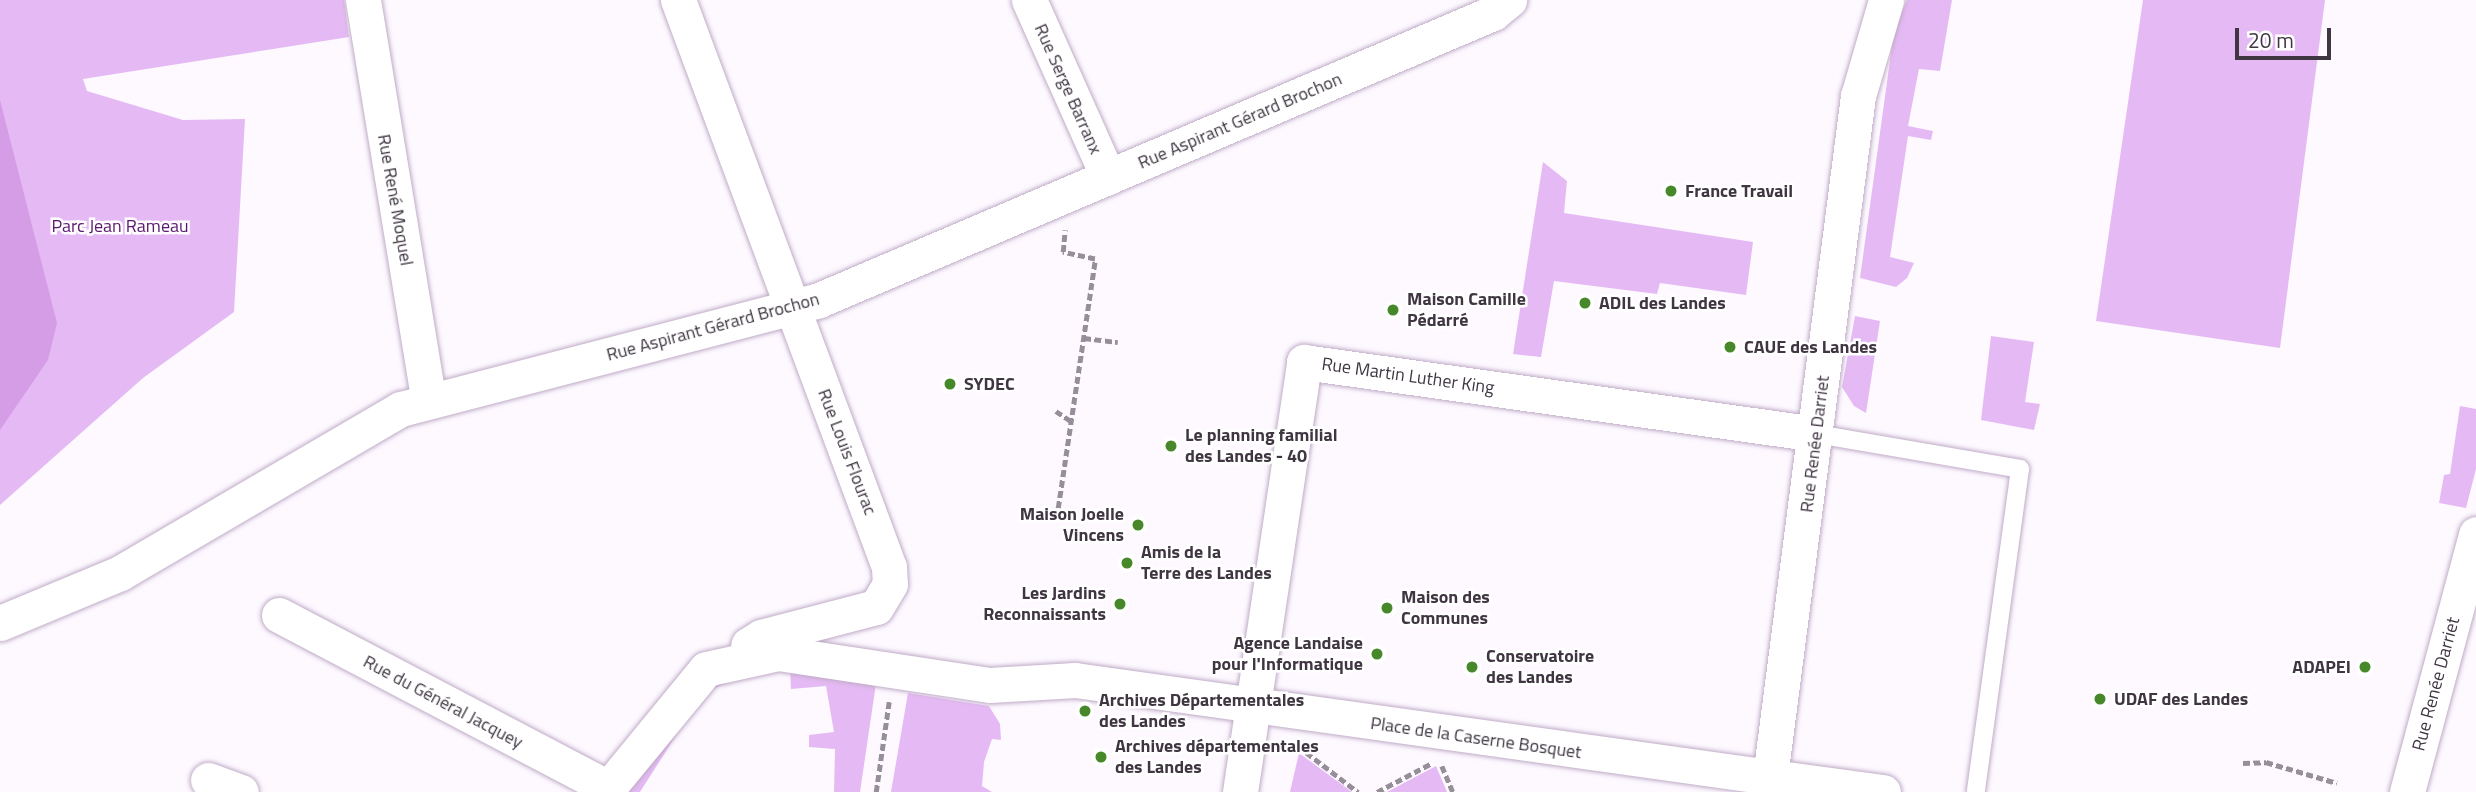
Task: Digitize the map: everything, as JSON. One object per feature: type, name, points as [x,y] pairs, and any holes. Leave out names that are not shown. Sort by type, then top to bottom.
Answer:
[{"type":"street","name":"Rue René Moquel","points":[[363,0],[429,401]]},
{"type":"street","points":[[678,0],[792,309]]},
{"type":"street","name":"Rue Serge Barranx","points":[[1029,0],[1108,177]]},
{"type":"street","name":"Rue Aspirant Gérard Brochon","points":[[0,623],[121,573],[375,422],[429,401],[792,309],[1493,13],[1509,0]]},
{"type":"street","name":"Rue Renée Darriet","points":[[1770,785],[1858,96],[1886,0]]},
{"type":"street","name":"Rue Louis Flourac","points":[[706,669],[761,637],[863,614],[885,598],[889,567],[878,530],[792,309]]},
{"type":"street","name":"Rue Martin Luther King","points":[[1252,708],[1304,362],[1816,434]]},
{"type":"street","name":"Rue Renée Darriet","points":[[2407,792],[2476,534]]},
{"type":"street","name":"Rue du Général Jacquey","points":[[279,615],[607,790]]},
{"type":"street","name":"Place de la Caserne Bosquet","points":[[706,669],[778,653],[894,668],[990,685],[1075,680],[1770,785]]},
{"type":"street","points":[[607,790],[706,669]]},
{"type":"street","points":[[1240,792],[1252,708]]},
{"type":"street","points":[[208,780],[241,792]]},
{"type":"street","points":[[1770,785],[1883,792]]},
{"type":"lane","points":[[1816,434],[2020,469],[1976,792]]},
{"type":"path","points":[[1058,508],[1095,259],[1063,252],[1069,193]]},
{"type":"path","points":[[1084,338],[1118,342]]},
{"type":"path","points":[[1056,411],[1071,421]]},
{"type":"path","points":[[1287,738],[1358,792]]},
{"type":"path","points":[[1377,792],[1440,759],[1453,792]]},
{"type":"path","points":[[2243,763],[2266,762],[2337,783]]},
{"type":"green space","name":"Parc Jean Rameau","points":[[0,0],[344,0],[349,37],[83,79],[87,91],[183,120],[245,119],[234,312],[143,378],[0,505]]},
{"type":"green space","points":[[1907,0],[1952,0],[1940,71],[1919,69],[1908,126],[1933,131],[1931,140],[1908,136],[1890,257],[1914,263],[1907,278],[1896,287],[1860,278],[1894,31]]},
{"type":"green space","points":[[2143,0],[2325,0],[2280,348],[2096,321]]},
{"type":"green space","points":[[1543,162],[1567,181],[1564,213],[1753,242],[1746,295],[1660,283],[1657,294],[1554,281],[1541,357],[1513,354]]},
{"type":"green space","points":[[1855,316],[1880,321],[1866,413],[1854,406],[1842,387]]},
{"type":"green space","points":[[1991,336],[2034,342],[2025,402],[2040,404],[2034,430],[1981,420]]},
{"type":"green space","points":[[2460,406],[2476,409],[2476,469],[2466,508],[2439,503],[2444,475],[2450,474]]},
{"type":"green space","points":[[770,660],[877,677],[860,792],[834,792],[835,749],[809,747],[809,735],[834,732],[826,686],[791,689],[790,668],[763,668],[713,689],[687,718],[640,792],[624,792],[681,709],[709,683],[739,668]]},
{"type":"green space","points":[[908,693],[989,706],[1000,724],[1001,740],[992,739],[984,762],[982,786],[992,792],[891,792]]},
{"type":"green space","points":[[1299,753],[1352,792],[1290,792]]},
{"type":"green space","points":[[1436,766],[1447,792],[1387,792]]},
{"type":"shaded area","points":[[0,100],[57,323],[48,360],[0,430]]},
{"type":"place","name":"France Travail","points":[[1671,191]]},
{"type":"place","name":"ADIL des Landes","points":[[1585,303]]},
{"type":"place","name":"Maison Camille Pédarré","points":[[1393,310]]},
{"type":"place","name":"CAUE des Landes","points":[[1730,347]]},
{"type":"place","name":"SYDEC","points":[[950,384]]},
{"type":"place","name":"Le planning familial des Landes - 40","points":[[1171,446]]},
{"type":"place","name":"Maison Joelle Vincens","points":[[1138,525]]},
{"type":"place","name":"Amis de la Terre des Landes","points":[[1127,563]]},
{"type":"place","name":"Les Jardins Reconnaissants","points":[[1120,604]]},
{"type":"place","name":"Maison des Communes","points":[[1387,608]]},
{"type":"place","name":"Agence Landaise pour l'Informatique","points":[[1377,654]]},
{"type":"place","name":"Conservatoire des Landes","points":[[1472,667]]},
{"type":"place","name":"ADAPEI","points":[[2365,667]]},
{"type":"place","name":"UDAF des Landes","points":[[2100,699]]},
{"type":"place","name":"Archives Départementales des Landes","points":[[1085,711]]},
{"type":"place","name":"Archives départementales des Landes","points":[[1101,757]]}]
